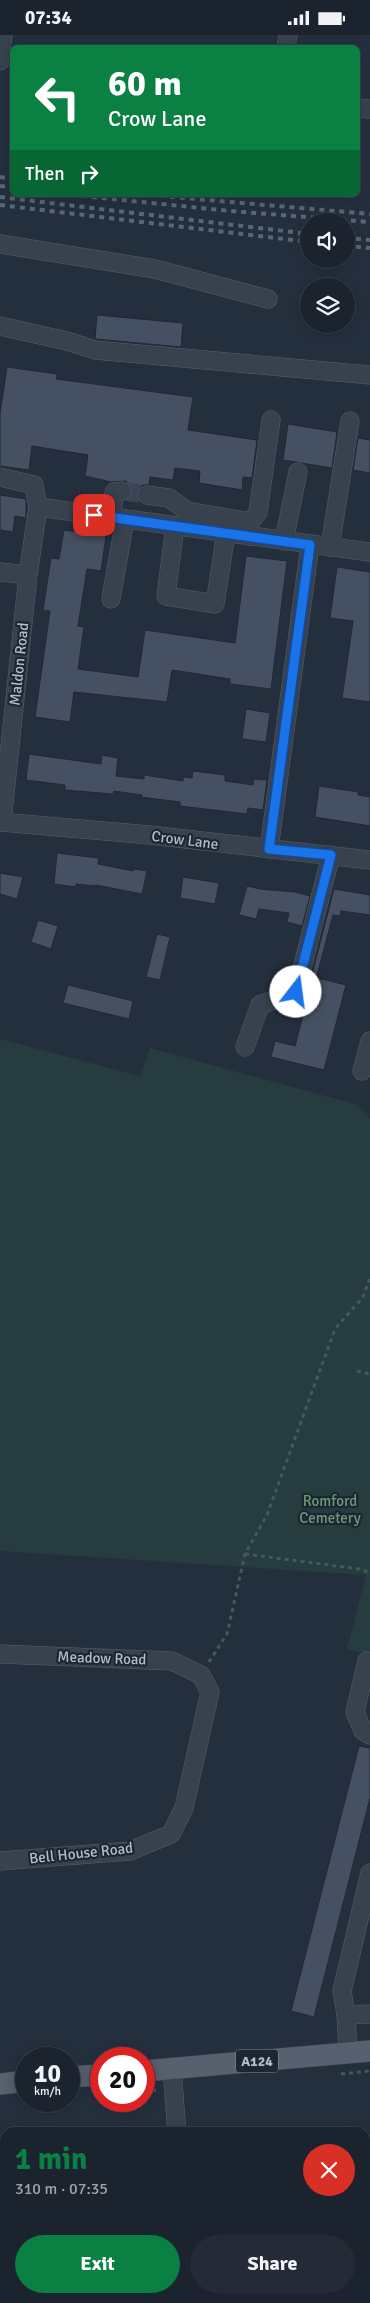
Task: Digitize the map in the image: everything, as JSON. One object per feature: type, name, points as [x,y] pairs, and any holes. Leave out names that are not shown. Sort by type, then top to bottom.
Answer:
[{"type":"main road","name":"A124","points":[[155,2070],[370,2051]]},
{"type":"main road","points":[[0,2084],[15,2082]]},
{"type":"street","points":[[0,63],[3,35]]},
{"type":"street","points":[[0,244],[155,269],[268,299]]},
{"type":"street","points":[[0,326],[67,341],[95,351],[370,375]]},
{"type":"street","points":[[249,529],[258,512],[271,420]]},
{"type":"street","points":[[330,547],[350,421]]},
{"type":"street","points":[[284,541],[298,472]]},
{"type":"street","points":[[0,477],[34,485],[38,507],[226,533],[249,529]]},
{"type":"street","points":[[112,599],[118,518],[114,492],[122,491]]},
{"type":"street","points":[[147,495],[169,498],[187,511],[284,541],[370,552]]},
{"type":"street","name":"Maldon Road","points":[[1,822],[28,575],[38,507]]},
{"type":"street","points":[[175,526],[166,596],[215,603],[226,533]]},
{"type":"street","points":[[269,849],[310,545]]},
{"type":"street","points":[[0,572],[28,575]]},
{"type":"street","name":"Crow Lane","points":[[1,822],[370,860]]},
{"type":"street","points":[[245,1047],[260,1005],[296,992],[331,855]]},
{"type":"street","points":[[362,1071],[370,1041]]},
{"type":"street","name":"Meadow Road","points":[[0,1654],[172,1661],[201,1675]]},
{"type":"street","points":[[367,1661],[355,1712],[363,1731],[370,1735]]},
{"type":"street","name":"Bell House Road","points":[[0,1861],[130,1851],[172,1834],[184,1808],[210,1692],[201,1675]]},
{"type":"street","points":[[348,2052],[346,2015],[342,1991],[370,1873]]},
{"type":"street","points":[[346,2015],[370,2013]]},
{"type":"street","points":[[172,2069],[176,2127]]},
{"type":"path","points":[[201,1675],[227,1634],[245,1553],[267,1515],[335,1329],[363,1297],[370,1278]]},
{"type":"path","points":[[357,1371],[370,1374]]},
{"type":"path","points":[[245,1553],[360,1569],[370,1573]]},
{"type":"green space","name":"Romford Cemetery","points":[[0,1039],[140,1076],[150,1048],[355,1104],[370,1119],[370,1655],[347,1649],[366,1575],[0,1551]]},
{"type":"building","points":[[97,315],[183,323],[181,347],[95,339]]},
{"type":"building","points":[[7,367],[57,374],[56,379],[193,397],[188,430],[257,440],[252,478],[243,477],[242,490],[199,483],[200,471],[175,468],[173,480],[150,477],[149,485],[143,485],[138,489],[137,497],[131,496],[132,489],[126,481],[111,482],[85,476],[88,455],[32,446],[29,470],[0,466],[0,414]]},
{"type":"building","points":[[288,424],[337,432],[332,468],[283,460]]},
{"type":"building","points":[[358,438],[370,440],[370,473],[353,470]]},
{"type":"building","points":[[0,495],[26,499],[26,518],[15,516],[13,532],[0,530]]},
{"type":"building","points":[[64,530],[106,536],[101,571],[87,569],[78,626],[84,627],[78,669],[138,677],[145,630],[235,643],[246,556],[287,561],[271,689],[230,684],[230,679],[172,670],[167,702],[74,692],[70,722],[35,717],[50,611],[43,610],[51,558],[59,559]]},
{"type":"building","points":[[337,567],[370,572],[370,702],[342,698],[353,621],[330,618]]},
{"type":"building","points":[[246,709],[270,713],[266,742],[242,739]]},
{"type":"building","points":[[29,754],[101,764],[102,755],[118,758],[116,776],[144,779],[144,775],[183,781],[183,777],[192,778],[193,771],[225,775],[225,781],[253,785],[254,779],[267,780],[263,810],[248,808],[247,814],[180,806],[180,802],[114,791],[113,794],[65,790],[65,785],[26,780]]},
{"type":"building","points":[[319,786],[358,792],[358,795],[370,797],[370,826],[315,817]]},
{"type":"building","points":[[57,853],[99,858],[98,864],[133,871],[134,869],[147,871],[142,894],[96,885],[76,884],[76,887],[54,884]]},
{"type":"building","points":[[0,873],[23,877],[17,899],[0,894]]},
{"type":"building","points":[[183,877],[219,883],[215,904],[180,898]]},
{"type":"building","points":[[247,886],[295,892],[310,896],[302,926],[287,922],[289,913],[259,909],[256,919],[239,915]]},
{"type":"building","points":[[334,889],[370,895],[370,915],[341,911],[340,916],[333,915],[317,975],[312,974]]},
{"type":"building","points":[[38,920],[58,926],[51,949],[31,942]]},
{"type":"building","points":[[157,934],[170,937],[160,980],[146,977]]},
{"type":"building","points":[[313,977],[346,985],[324,1070],[271,1057],[275,1041],[295,1046]]},
{"type":"building","points":[[68,985],[133,1001],[129,1019],[63,1003]]},
{"type":"building","points":[[359,1746],[370,1748],[370,1798],[314,2017],[291,2011]]},
{"type":"tunnel","points":[[122,491],[147,495]]},
{"type":"railway","points":[[0,177],[10,179]]},
{"type":"railway","points":[[0,186],[10,187]]},
{"type":"railway","points":[[0,197],[300,233]]},
{"type":"railway","points":[[92,197],[230,211],[370,222]]},
{"type":"railway","points":[[173,197],[370,214]]},
{"type":"railway","points":[[0,205],[300,241]]},
{"type":"railway","points":[[355,239],[370,240]]},
{"type":"railway","points":[[355,247],[370,248]]},
{"type":"route","points":[[94,515],[310,545],[269,849],[331,855],[296,992]]}]
